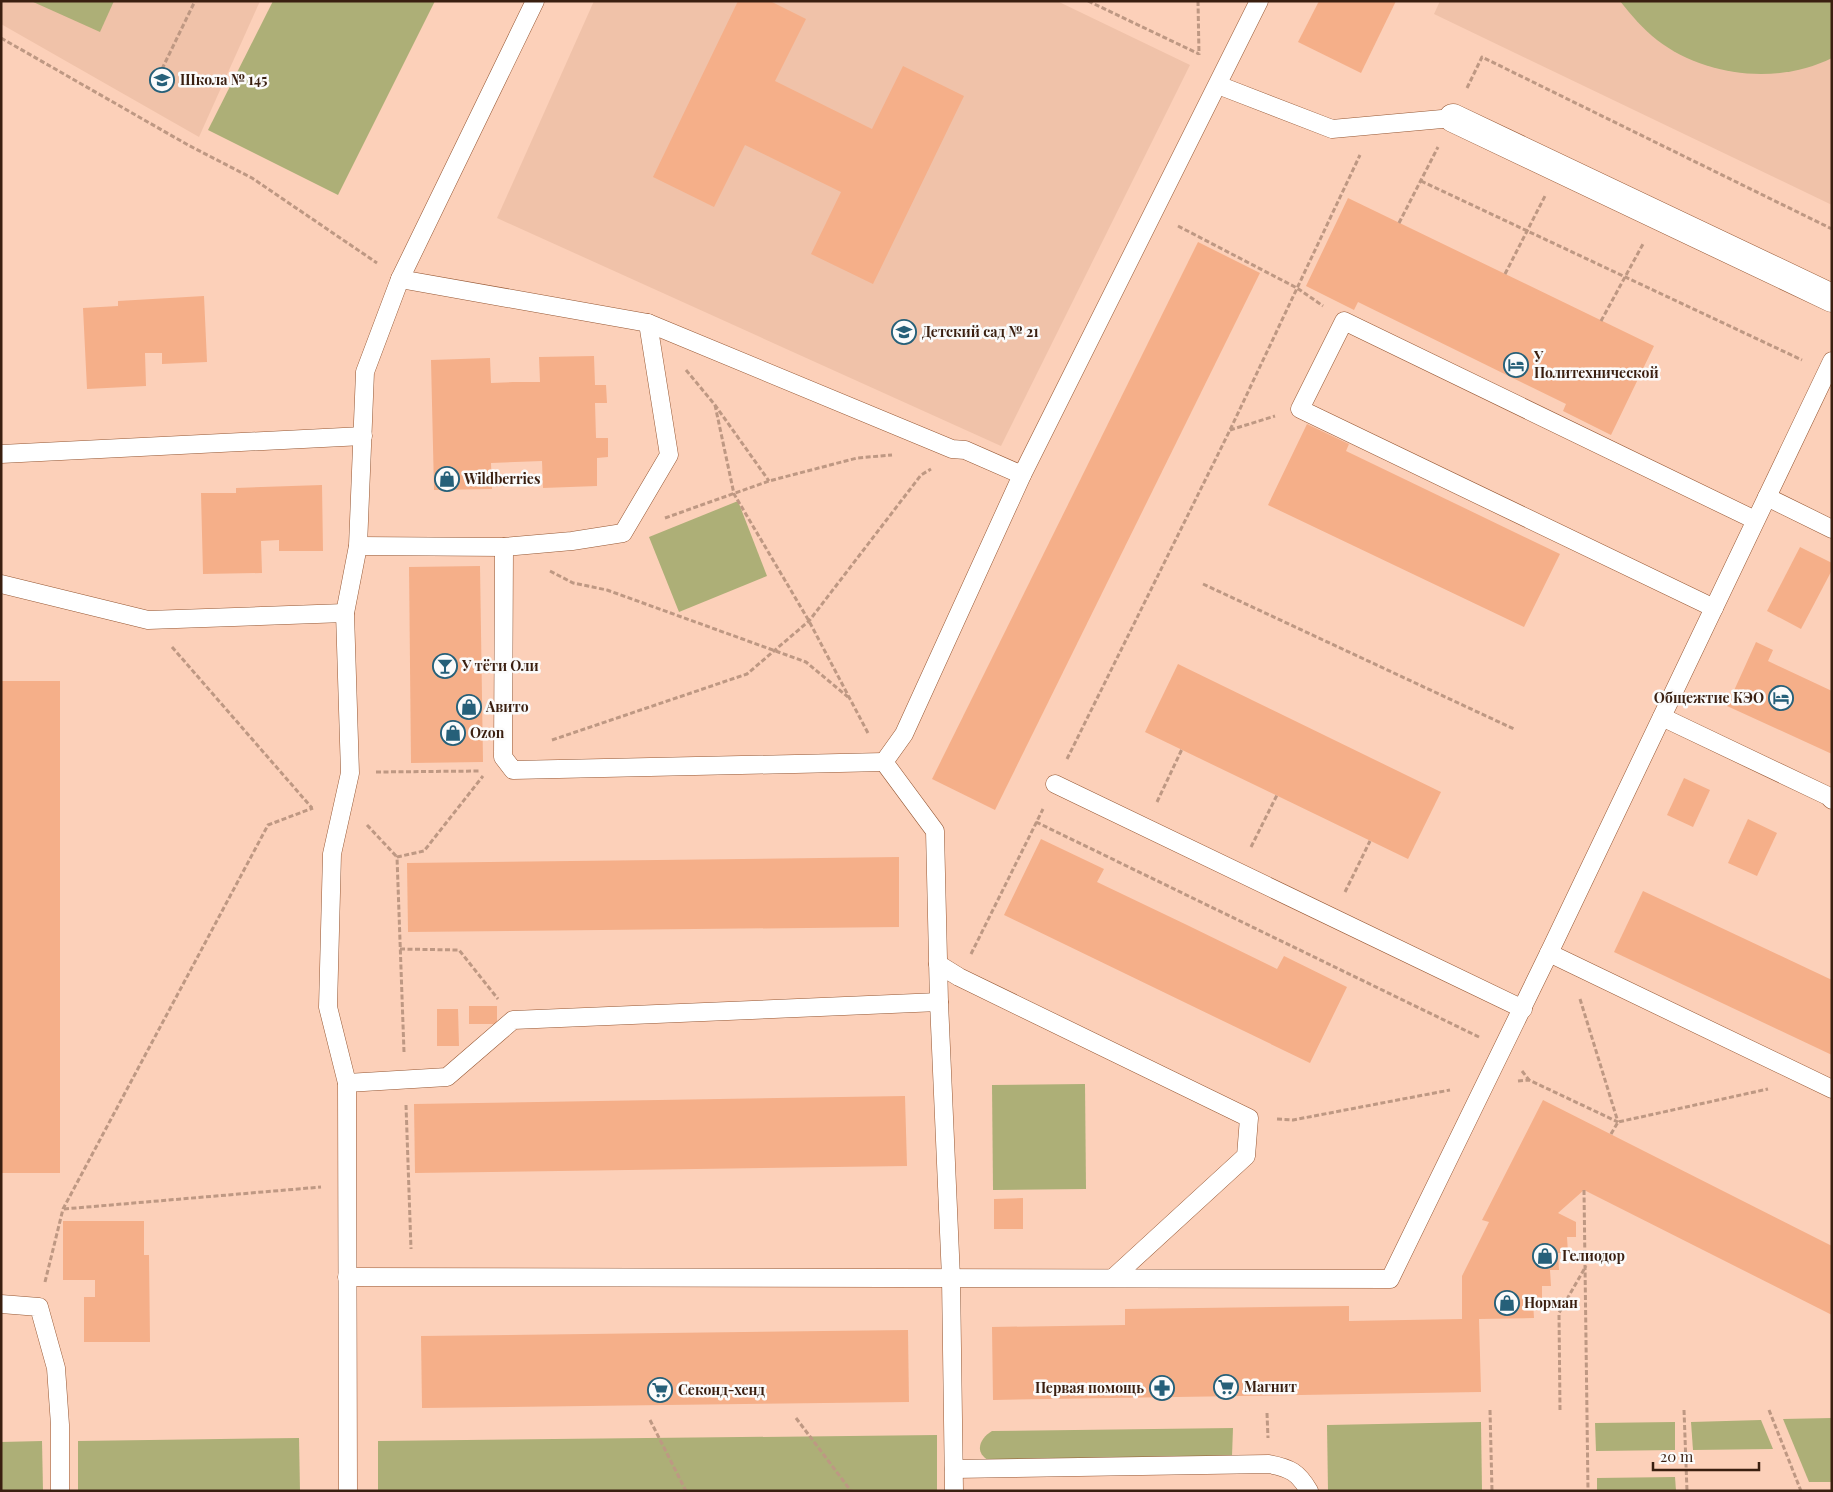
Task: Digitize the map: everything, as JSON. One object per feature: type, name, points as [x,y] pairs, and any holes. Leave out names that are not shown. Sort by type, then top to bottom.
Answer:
[{"type":"street","points":[[1453,118],[1832,298]]},
{"type":"lane","points":[[348,1491],[347,1083],[328,1007],[332,854],[350,773],[345,613],[358,546],[365,372],[400,279],[535,1]]},
{"type":"lane","points":[[884,762],[904,734],[1022,475],[1259,1]]},
{"type":"lane","points":[[1218,85],[1332,129],[1453,118]]},
{"type":"lane","points":[[400,279],[648,323],[952,449],[965,450],[1022,475]]},
{"type":"lane","points":[[1714,608],[1300,409],[1344,322],[1755,520]]},
{"type":"lane","points":[[358,546],[504,547],[572,541],[623,533],[669,456],[648,323]]},
{"type":"lane","points":[[347,1277],[1390,1279],[1549,954],[1829,366]]},
{"type":"lane","points":[[1,454],[363,436]]},
{"type":"lane","points":[[1767,497],[1832,529]]},
{"type":"lane","points":[[504,547],[503,757],[513,770],[884,762]]},
{"type":"lane","points":[[1,584],[148,620],[345,613]]},
{"type":"lane","points":[[1662,718],[1828,796],[1832,800]]},
{"type":"lane","points":[[884,762],[935,831],[939,1002],[951,1278],[954,1491]]},
{"type":"lane","points":[[1055,784],[1522,1009]]},
{"type":"lane","points":[[1549,954],[1832,1089]]},
{"type":"lane","points":[[938,964],[959,978],[1249,1118],[1246,1156],[1113,1278]]},
{"type":"lane","points":[[347,1083],[447,1077],[513,1020],[939,1002]]},
{"type":"lane","points":[[1,1304],[39,1307],[56,1368],[60,1425],[60,1491]]},
{"type":"lane","points":[[954,1469],[1269,1464],[1287,1468],[1302,1478],[1310,1491]]},
{"type":"path","points":[[162,69],[195,1]]},
{"type":"path","points":[[1088,1],[1199,54]]},
{"type":"path","points":[[1198,1],[1199,54],[1218,85]]},
{"type":"path","points":[[1,38],[188,145],[252,178],[400,279]]},
{"type":"path","points":[[1399,222],[1453,118],[1482,57],[1832,229]]},
{"type":"path","points":[[959,978],[1230,430],[1374,125]]},
{"type":"path","points":[[1505,274],[1559,168]]},
{"type":"path","points":[[1421,181],[1625,277],[1829,366]]},
{"type":"path","points":[[1153,214],[1297,288],[1344,322]]},
{"type":"path","points":[[1601,321],[1658,216]]},
{"type":"path","points":[[684,368],[715,405],[769,482]]},
{"type":"path","points":[[715,405],[734,494],[809,621],[884,762]]},
{"type":"path","points":[[1230,430],[1300,409]]},
{"type":"path","points":[[550,741],[747,674],[809,621],[921,475],[965,450]]},
{"type":"path","points":[[623,533],[769,482],[857,458],[895,455]]},
{"type":"path","points":[[548,570],[574,583],[607,590],[806,662],[850,699]]},
{"type":"path","points":[[1203,584],[1514,729]]},
{"type":"path","points":[[148,620],[312,808]]},
{"type":"path","points":[[1144,827],[1182,749]]},
{"type":"path","points":[[350,773],[488,770],[424,851],[397,857]]},
{"type":"path","points":[[1239,873],[1276,795]]},
{"type":"path","points":[[39,1307],[63,1209],[268,825],[312,808],[343,800],[397,857],[412,1277]]},
{"type":"path","points":[[1036,822],[1503,1048],[1529,1080],[1618,1122],[1812,1080]]},
{"type":"path","points":[[1333,918],[1370,841]]},
{"type":"path","points":[[400,950],[459,950],[513,1020]]},
{"type":"path","points":[[1569,963],[1618,1122],[1611,1134]]},
{"type":"path","points":[[1249,1118],[1293,1120],[1486,1084],[1529,1080]]},
{"type":"path","points":[[63,1209],[347,1185]]},
{"type":"path","points":[[1584,1190],[1588,1491]]},
{"type":"path","points":[[1560,1410],[1559,1313],[1586,1266]]},
{"type":"path","points":[[1490,1410],[1492,1491]]},
{"type":"path","points":[[1684,1410],[1687,1491]]},
{"type":"path","points":[[1769,1410],[1801,1491]]},
{"type":"path","points":[[796,1418],[851,1491]]},
{"type":"path","points":[[650,1420],[686,1491]]},
{"type":"shaded area","name":"Школа № 145","points":[[1,1],[260,1],[199,137],[1,24]]},
{"type":"shaded area","name":"Детский сад № 21","points":[[594,1],[1057,1],[1190,65],[1001,446],[497,218]]},
{"type":"shaded area","points":[[1440,1],[1832,1],[1832,205],[1434,14]]},
{"type":"green space","points":[[31,1],[114,1],[100,32]]},
{"type":"green space","points":[[273,1],[435,1],[338,195],[208,130]]},
{"type":"green space","points":[[1620,1],[1832,1],[1832,58],[1789,72],[1766,74],[1742,73],[1719,69],[1676,53],[1657,40],[1637,22]]},
{"type":"green space","points":[[738,501],[767,576],[679,612],[649,537]]},
{"type":"green space","points":[[1085,1084],[1086,1189],[993,1190],[992,1085]]},
{"type":"green space","points":[[1832,1418],[1832,1482],[1809,1482],[1783,1419]]},
{"type":"green space","points":[[1761,1420],[1773,1449],[1693,1450],[1691,1422]]},
{"type":"green space","points":[[1481,1422],[1482,1491],[1328,1491],[1327,1425]]},
{"type":"green space","points":[[1675,1422],[1675,1450],[1596,1451],[1595,1423]]},
{"type":"green space","points":[[1233,1428],[1232,1456],[988,1460],[981,1453],[980,1449],[984,1437],[992,1431]]},
{"type":"green space","points":[[937,1435],[937,1491],[378,1491],[378,1441]]},
{"type":"green space","points":[[299,1438],[300,1491],[78,1491],[78,1441]]},
{"type":"green space","points":[[42,1441],[43,1491],[1,1491],[1,1442]]},
{"type":"green space","points":[[1675,1477],[1676,1491],[1597,1491],[1597,1478]]},
{"type":"building","points":[[738,1],[770,1],[806,19],[775,81],[872,129],[903,66],[964,96],[873,284],[811,254],[841,192],[745,145],[714,207],[653,177]]},
{"type":"building","points":[[1319,1],[1396,1],[1361,73],[1298,42]]},
{"type":"building","points":[[1348,198],[1654,346],[1611,435],[1563,411],[1566,404],[1358,302],[1354,310],[1306,286]]},
{"type":"building","points":[[1198,242],[1260,273],[995,810],[932,779]]},
{"type":"building","points":[[204,296],[207,362],[162,364],[162,353],[145,353],[146,386],[87,389],[83,308],[118,306],[118,301]]},
{"type":"building","points":[[594,356],[595,385],[606,385],[607,403],[595,403],[596,438],[608,438],[608,457],[597,458],[597,486],[543,488],[542,461],[491,463],[492,489],[434,490],[431,360],[490,358],[491,383],[540,382],[539,357]]},
{"type":"building","points":[[1307,424],[1349,444],[1346,451],[1560,554],[1524,627],[1268,505]]},
{"type":"building","points":[[322,485],[323,551],[279,551],[279,540],[261,541],[262,573],[203,574],[201,493],[236,493],[236,488]]},
{"type":"building","points":[[1800,547],[1832,563],[1832,570],[1801,629],[1767,611]]},
{"type":"building","points":[[480,566],[483,762],[411,763],[409,567]]},
{"type":"building","name":"Общежтие КЭО","points":[[1756,642],[1773,650],[1768,661],[1832,691],[1832,754],[1727,706]]},
{"type":"building","points":[[1178,664],[1441,792],[1408,859],[1145,732]]},
{"type":"building","points":[[1,681],[60,681],[60,1173],[1,1173]]},
{"type":"building","points":[[1684,778],[1710,790],[1693,827],[1667,815]]},
{"type":"building","points":[[1748,819],[1777,833],[1757,876],[1728,863]]},
{"type":"building","points":[[1041,839],[1104,869],[1097,882],[1277,969],[1284,956],[1347,987],[1310,1063],[1004,915]]},
{"type":"building","points":[[899,857],[899,927],[408,932],[407,863]]},
{"type":"building","points":[[1643,891],[1832,980],[1832,1055],[1614,952]]},
{"type":"building","points":[[469,1006],[497,1006],[497,1024],[469,1024]]},
{"type":"building","points":[[437,1009],[458,1009],[459,1046],[437,1046]]},
{"type":"building","points":[[905,1096],[907,1166],[415,1173],[414,1104]]},
{"type":"building","points":[[1543,1100],[1832,1246],[1832,1315],[1584,1190],[1558,1213],[1576,1222],[1576,1237],[1567,1237],[1568,1253],[1558,1253],[1559,1270],[1550,1270],[1551,1286],[1542,1286],[1542,1302],[1533,1302],[1534,1318],[1479,1319],[1481,1392],[993,1400],[992,1327],[1125,1325],[1125,1309],[1349,1306],[1349,1321],[1462,1319],[1462,1276],[1489,1222],[1482,1220]]},
{"type":"building","points":[[1023,1198],[1023,1229],[994,1229],[994,1199]]},
{"type":"building","points":[[63,1221],[144,1221],[144,1255],[149,1255],[150,1342],[84,1342],[84,1297],[95,1297],[95,1280],[63,1280]]},
{"type":"building","points":[[908,1330],[909,1402],[422,1408],[421,1336]]},
{"type":"place","name":"Школа № 145","points":[[162,80]]},
{"type":"place","name":"Детский сад № 21","points":[[904,332]]},
{"type":"place","name":"У Политехнической","points":[[1516,365]]},
{"type":"place","name":"Wildberries","points":[[447,479]]},
{"type":"place","name":"У тёти Оли","points":[[445,666]]},
{"type":"place","name":"Общежтие КЭО","points":[[1781,698]]},
{"type":"place","name":"Авито","points":[[469,707]]},
{"type":"place","name":"Ozon","points":[[453,733]]},
{"type":"place","name":"Гелиодор","points":[[1545,1256]]},
{"type":"place","name":"Норман","points":[[1507,1303]]},
{"type":"place","name":"Магнит","points":[[1226,1387]]},
{"type":"place","name":"Первая помощь","points":[[1162,1388]]},
{"type":"place","name":"Секонд-хенд","points":[[660,1390]]}]
